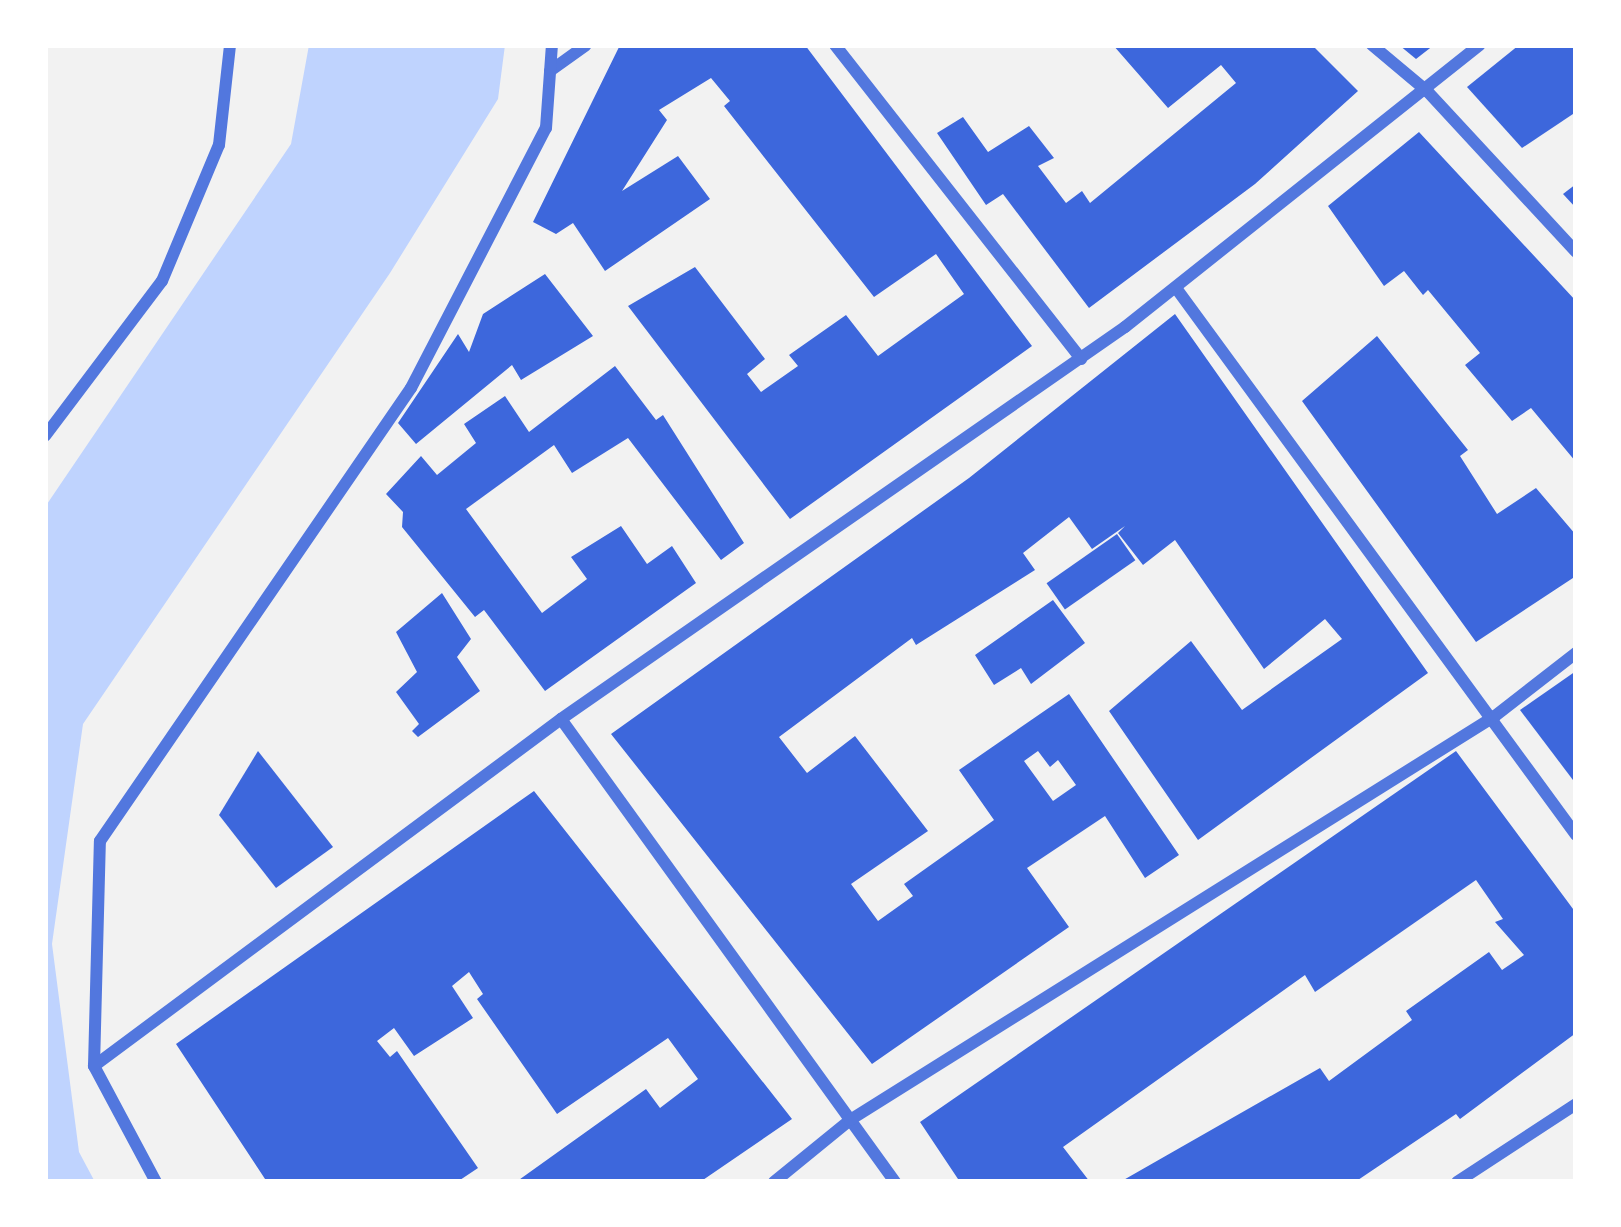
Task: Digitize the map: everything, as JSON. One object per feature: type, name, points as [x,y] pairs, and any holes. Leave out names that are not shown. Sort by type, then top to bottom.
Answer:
[{"type":"street","points":[[45,436],[162,281],[219,145],[230,45]]},
{"type":"street","points":[[155,1182],[94,1066],[100,842],[411,388],[545,128],[552,45]]},
{"type":"street","points":[[550,70],[586,45]]},
{"type":"street","points":[[835,45],[1081,359]]},
{"type":"street","points":[[1372,45],[1428,92],[1576,252]]},
{"type":"street","points":[[94,1066],[561,719],[1081,359],[1428,92],[1480,45]]},
{"type":"street","points":[[1176,288],[1495,716],[1576,835]]},
{"type":"street","points":[[774,1182],[850,1120],[1495,716],[1576,653]]},
{"type":"street","points":[[561,719],[895,1182]]},
{"type":"street","points":[[1457,1182],[1576,1104]]},
{"type":"water","points":[[309,45],[505,45],[498,99],[390,273],[83,724],[52,944],[79,1152],[95,1182],[45,1182],[45,507],[291,144]]},
{"type":"building","points":[[620,45],[805,45],[1032,346],[790,519],[628,306],[695,267],[765,359],[747,374],[761,392],[798,366],[789,355],[846,315],[878,356],[964,294],[936,254],[874,297],[724,106],[730,101],[711,78],[659,110],[667,120],[622,191],[678,156],[710,199],[605,271],[573,223],[556,234],[533,222]]},
{"type":"building","points":[[1113,45],[1312,45],[1358,91],[1255,184],[1089,308],[1003,194],[986,205],[937,133],[963,117],[988,152],[1029,126],[1054,158],[1038,166],[1066,203],[1082,191],[1090,203],[1236,83],[1221,65],[1168,108]]},
{"type":"building","points":[[1399,45],[1434,45],[1416,59]]},
{"type":"building","points":[[1519,45],[1576,45],[1576,112],[1522,148],[1467,87]]},
{"type":"building","points":[[1419,132],[1576,301],[1576,462],[1531,408],[1512,421],[1465,365],[1480,353],[1428,290],[1423,295],[1404,271],[1384,286],[1328,206]]},
{"type":"building","points":[[1576,184],[1576,208],[1563,194]]},
{"type":"building","points":[[545,274],[593,336],[521,380],[512,365],[416,444],[398,423],[458,334],[469,352],[483,314]]},
{"type":"building","points":[[1175,314],[1428,673],[1198,840],[1109,711],[1191,641],[1242,710],[1342,639],[1325,619],[1264,669],[1175,540],[1143,565],[1118,533],[1125,526],[1092,549],[1069,517],[1023,553],[1035,570],[916,645],[912,638],[779,737],[807,773],[855,736],[928,831],[851,884],[878,921],[913,896],[904,884],[994,820],[959,770],[1069,694],[1179,855],[1145,878],[1105,816],[1027,868],[1069,927],[872,1064],[611,734],[969,478]],"holes":[[[1038,751],[1050,767],[1058,760],[1076,785],[1053,801],[1024,761]]]},
{"type":"building","points":[[1377,336],[1468,450],[1460,456],[1497,514],[1536,488],[1576,535],[1576,576],[1476,642],[1302,401]]},
{"type":"building","points":[[615,366],[656,420],[663,415],[744,543],[721,560],[628,438],[572,473],[554,445],[466,509],[542,613],[587,579],[571,557],[621,526],[647,564],[672,546],[696,583],[545,691],[484,610],[475,617],[402,527],[403,512],[386,494],[421,456],[437,475],[476,443],[464,424],[505,396],[529,432]]},
{"type":"building","points":[[1117,534],[1135,560],[1065,610],[1047,583]]},
{"type":"building","points":[[442,593],[471,639],[457,657],[480,691],[418,737],[412,731],[419,724],[396,692],[417,672],[396,632]]},
{"type":"building","points":[[1053,600],[1085,643],[1031,684],[1021,668],[994,685],[975,655]]},
{"type":"building","points":[[1576,671],[1576,784],[1520,710]]},
{"type":"building","points":[[258,751],[333,847],[276,888],[219,815]]},
{"type":"building","points":[[1456,751],[1576,913],[1576,1033],[1460,1119],[1456,1114],[1355,1182],[1120,1182],[1320,1068],[1329,1081],[1412,1020],[1406,1011],[1489,952],[1502,970],[1524,955],[1495,922],[1503,919],[1476,880],[1315,992],[1305,975],[1063,1147],[1090,1182],[960,1182],[920,1122]]},
{"type":"building","points":[[534,791],[792,1119],[700,1182],[516,1182],[646,1089],[660,1108],[698,1079],[668,1038],[557,1114],[477,999],[483,994],[469,972],[452,986],[473,1018],[414,1056],[394,1028],[377,1041],[390,1057],[397,1051],[478,1168],[457,1182],[267,1182],[176,1044]]}]
